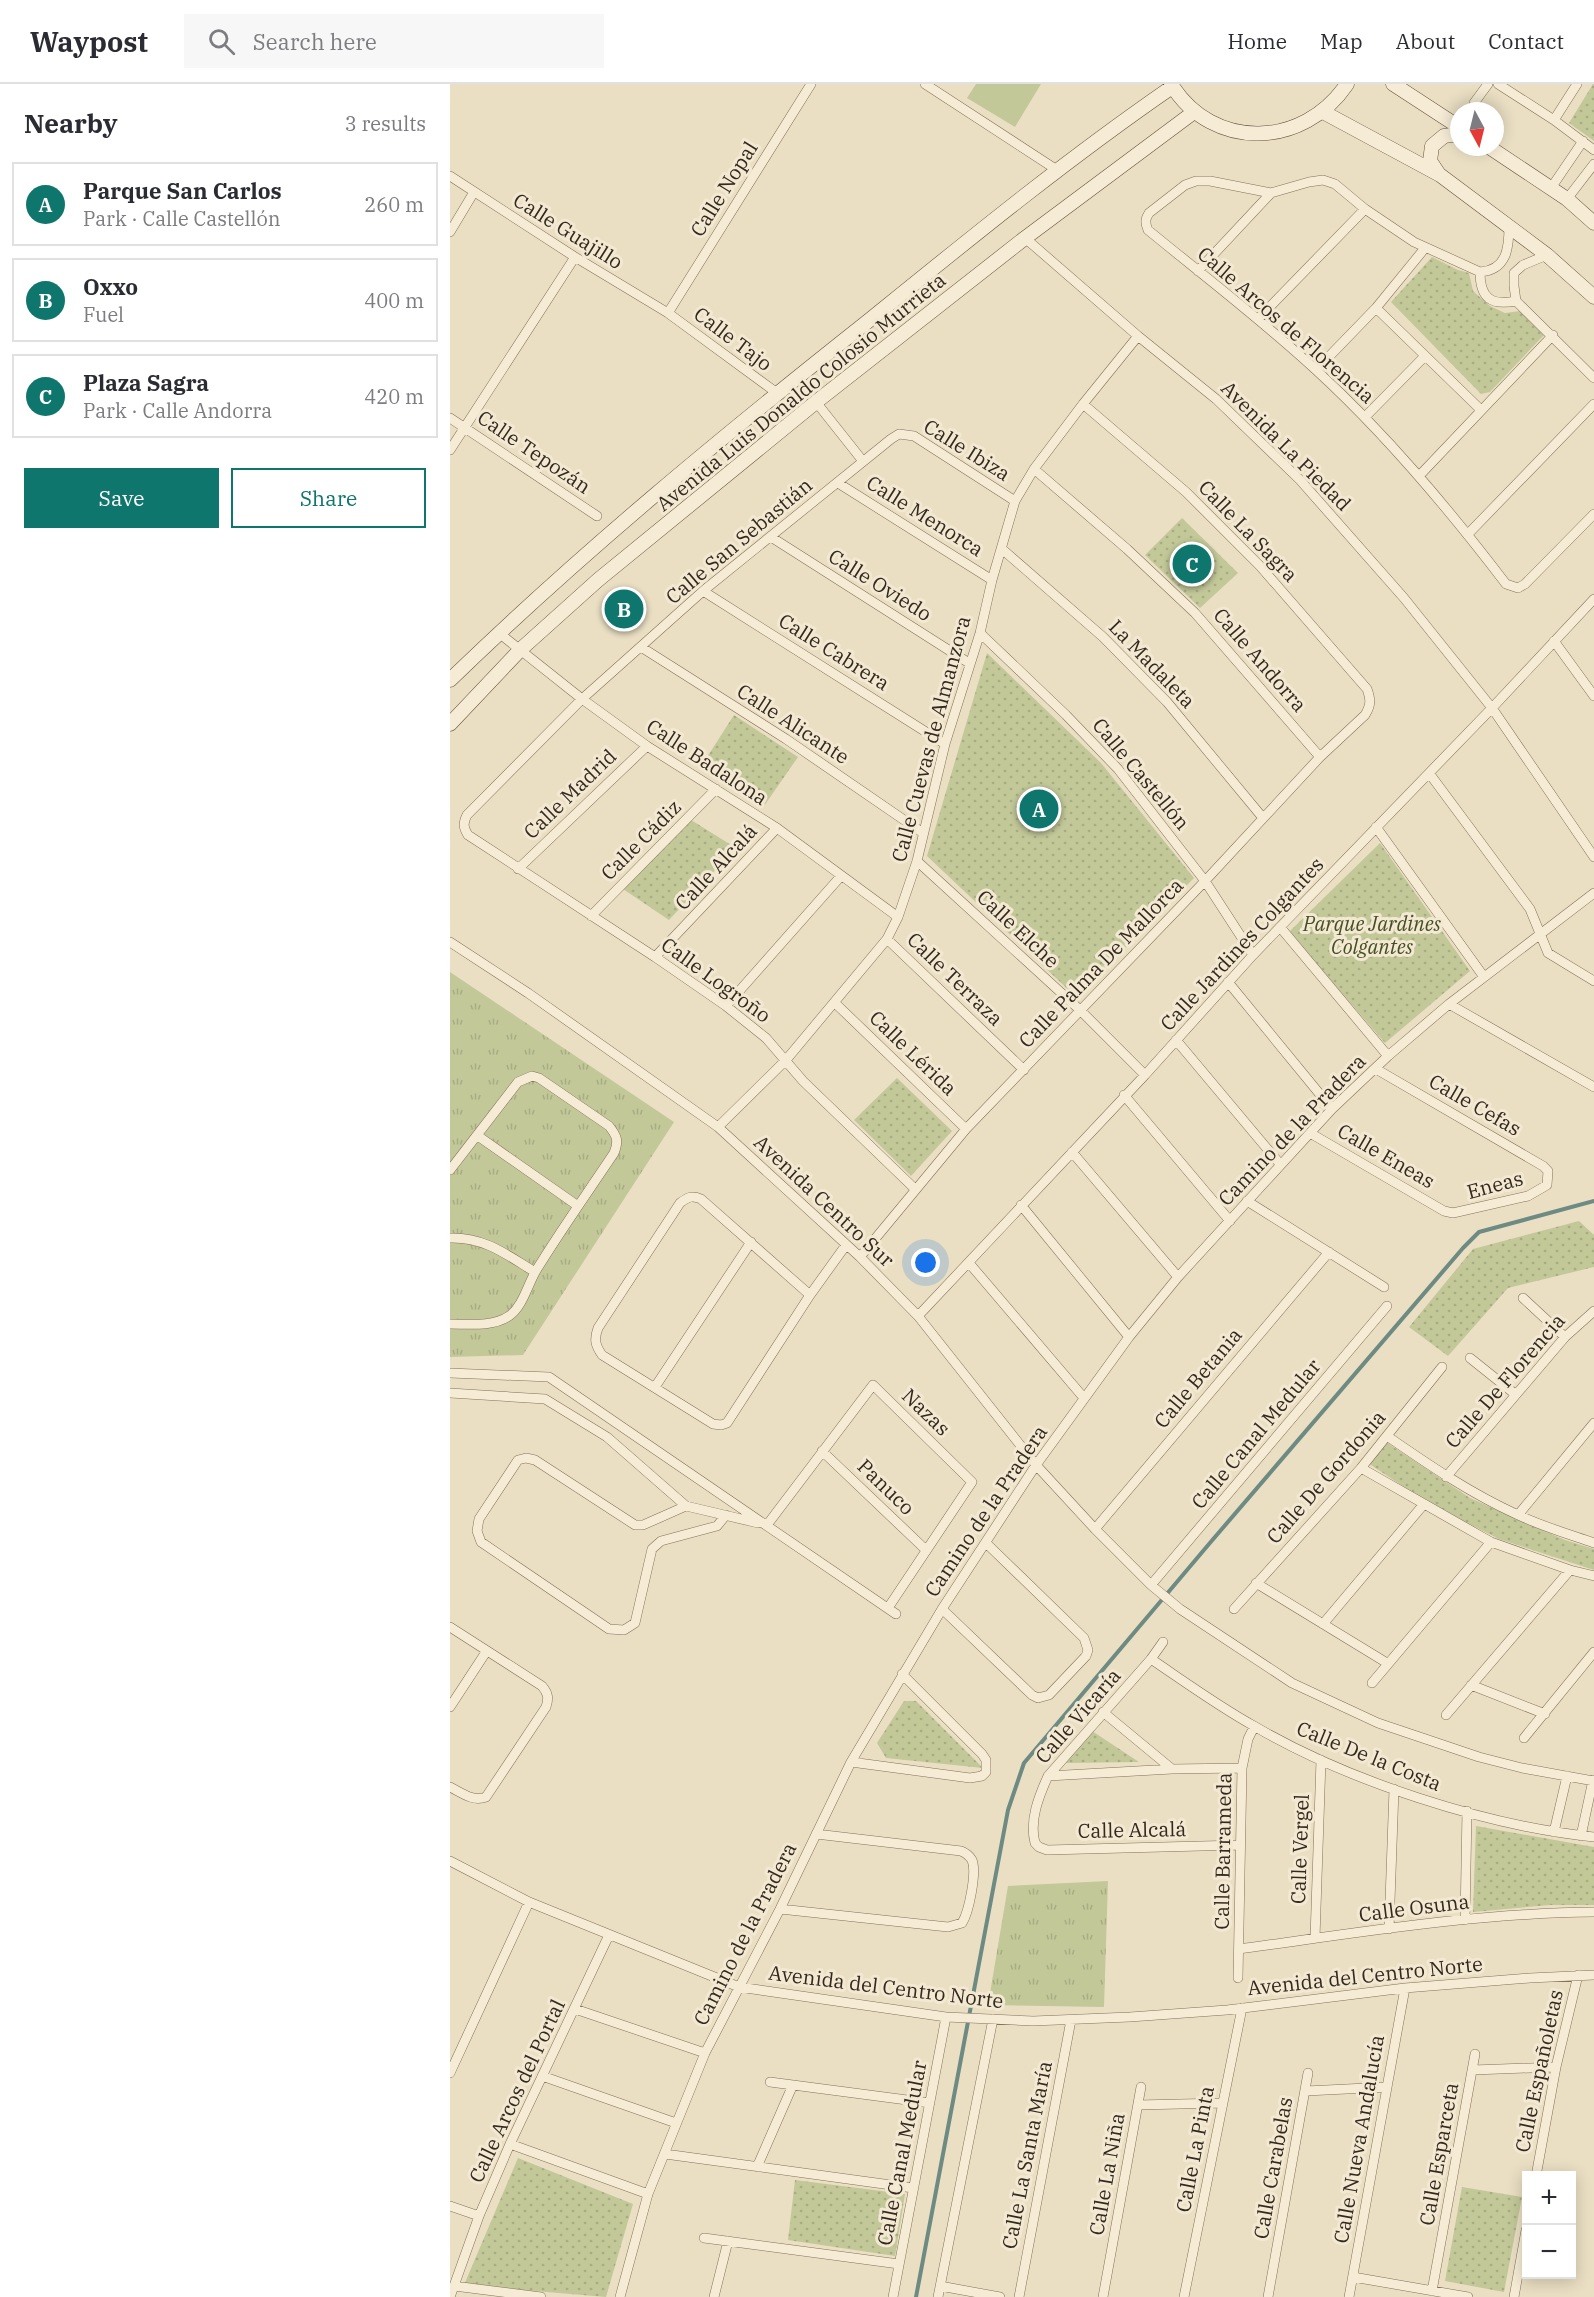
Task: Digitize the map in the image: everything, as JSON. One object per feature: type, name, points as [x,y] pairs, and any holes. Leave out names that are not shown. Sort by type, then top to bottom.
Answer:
[{"type":"main road","points":[[1172,85],[1194,112],[1218,126],[1245,133],[1272,134],[1299,126],[1323,112],[1347,84]]},
{"type":"main road","points":[[1393,84],[1450,121]]},
{"type":"main road","name":"Avenida Luis Donaldo Colosio Murrieta","points":[[450,680],[613,529],[777,393],[1056,170],[1172,85]]},
{"type":"main road","name":"Avenida Luis Donaldo Colosio Murrieta","points":[[450,724],[520,650],[605,575],[816,402],[1025,238],[1194,112]]},
{"type":"main road","points":[[1323,112],[1440,175],[1547,255],[1594,297]]},
{"type":"main road","points":[[1440,175],[1430,161],[1432,146],[1444,135],[1450,135]]},
{"type":"main road","points":[[1503,156],[1567,199],[1594,223]]},
{"type":"street","name":"Calle Nopal","points":[[668,313],[810,84]]},
{"type":"street","points":[[925,84],[1056,170]]},
{"type":"street","points":[[1475,102],[1488,84]]},
{"type":"street","points":[[1498,84],[1554,120],[1594,150]]},
{"type":"street","points":[[1554,120],[1577,84]]},
{"type":"street","points":[[1551,188],[1583,141]]},
{"type":"street","points":[[1567,199],[1594,164]]},
{"type":"street","name":"Calle Guajillo","points":[[450,176],[575,257],[668,313]]},
{"type":"street","points":[[1198,271],[1271,193],[1323,180],[1335,184],[1365,209],[1425,248],[1480,272],[1495,268],[1502,262],[1509,248],[1509,226]]},
{"type":"street","name":"Calle Arcos de Florencia","points":[[1271,193],[1210,181],[1196,181],[1185,185],[1149,213],[1145,224],[1148,230],[1258,319],[1365,417],[1468,534],[1506,584],[1518,588],[1525,584],[1594,514]]},
{"type":"street","points":[[450,232],[474,192]]},
{"type":"street","points":[[1258,319],[1365,209]]},
{"type":"street","name":"Avenida La Piedad","points":[[1025,238],[1138,336],[1216,399],[1300,480],[1404,598],[1492,708],[1594,857]]},
{"type":"street","points":[[1316,370],[1376,309],[1425,248]]},
{"type":"street","points":[[1514,273],[1523,265],[1547,255]]},
{"type":"street","points":[[450,450],[575,257]]},
{"type":"street","points":[[1502,262],[1514,273],[1516,301],[1594,378]]},
{"type":"street","points":[[1480,272],[1480,285],[1484,295],[1494,302],[1516,301]]},
{"type":"street","points":[[1376,309],[1480,409]]},
{"type":"street","name":"Calle Tajo","points":[[668,313],[777,393]]},
{"type":"street","points":[[1419,476],[1480,409],[1553,335]]},
{"type":"street","name":"Calle Cuevas de Almanzora","points":[[718,1126],[786,1060],[887,939],[898,917],[917,861],[945,744],[980,633],[992,580],[1015,501],[1034,470],[1083,404],[1138,336]]},
{"type":"street","points":[[1365,417],[1425,356]]},
{"type":"street","points":[[816,402],[862,460]]},
{"type":"street","name":"Calle La Sagra","points":[[1083,404],[1186,492],[1260,566],[1366,689],[1370,698]]},
{"type":"street","points":[[1468,534],[1594,404]]},
{"type":"street","name":"Calle Tepozán","points":[[450,418],[597,516]]},
{"type":"street","name":"Calle San Sebastián","points":[[468,835],[464,829],[467,815],[582,699],[703,591],[838,483],[862,460],[899,434]]},
{"type":"street","name":"Calle Ibiza","points":[[899,434],[914,436],[1015,501]]},
{"type":"street","name":"Calle Andorra","points":[[1034,470],[1127,549],[1195,612],[1320,757]]},
{"type":"street","name":"Calle Menorca","points":[[838,483],[992,580]]},
{"type":"street","name":"Calle Oviedo","points":[[771,537],[969,663]]},
{"type":"street","name":"La Madaleta","points":[[1002,549],[1103,637],[1159,694],[1263,818]]},
{"type":"street","name":"Calle Cabrera","points":[[703,591],[945,744]]},
{"type":"street","name":"Calle Jardines Colgantes","points":[[918,1316],[1145,1075],[1253,955],[1594,599]]},
{"type":"street","name":"Calle Badalona","points":[[499,633],[646,746],[777,828],[898,917]]},
{"type":"street","name":"Calle Castellón","points":[[980,633],[1066,715],[1118,769],[1205,880],[1253,955]]},
{"type":"street","points":[[1554,641],[1594,696]]},
{"type":"street","name":"Calle Alicante","points":[[641,647],[786,739],[923,833]]},
{"type":"street","name":"Calle Palma De Mallorca","points":[[860,1257],[966,1129],[1320,757],[1365,715],[1370,707],[1370,698]]},
{"type":"street","name":"Calle Madrid","points":[[518,869],[646,746]]},
{"type":"street","points":[[1429,773],[1530,909],[1548,953],[1594,981]]},
{"type":"street","name":"Calle Cádiz","points":[[591,916],[716,789]]},
{"type":"street","points":[[1376,827],[1484,977]]},
{"type":"street","name":"Calle Alcalá","points":[[655,957],[777,828]]},
{"type":"street","name":"Calle Logroño","points":[[468,835],[726,1006],[766,1038],[803,1081],[915,1189]]},
{"type":"street","name":"Calle Elche","points":[[917,861],[1080,1010],[1145,1075]]},
{"type":"street","points":[[726,1006],[841,876]]},
{"type":"street","name":"Camino de la Pradera","points":[[620,2297],[648,2194],[705,2054],[780,1909],[851,1762],[942,1608],[1036,1465],[1129,1337],[1178,1277],[1332,1109],[1388,1056],[1449,1004],[1594,893]]},
{"type":"street","points":[[1280,927],[1388,1056]]},
{"type":"street","name":"Calle Terraza","points":[[887,939],[1024,1070]]},
{"type":"street","name":"Avenida Centro Sur","points":[[450,942],[537,999],[718,1126],[860,1257],[918,1316],[1036,1465],[1095,1529],[1155,1588],[1180,1609],[1292,1683],[1378,1723],[1479,1757],[1522,1768],[1594,1780]]},
{"type":"street","points":[[1228,982],[1332,1109]]},
{"type":"street","name":"Calle Lérida","points":[[835,1003],[966,1129]]},
{"type":"street","points":[[1449,1004],[1594,1087]]},
{"type":"street","points":[[1176,1040],[1280,1164]]},
{"type":"street","name":"Calle Cefas","points":[[1376,1069],[1543,1166],[1548,1171],[1549,1179]]},
{"type":"street","points":[[450,1170],[518,1082],[532,1076],[539,1078],[609,1126],[616,1134],[618,1143],[614,1153],[535,1272],[511,1315],[500,1321],[486,1324],[450,1324]]},
{"type":"street","points":[[1124,1095],[1230,1221]]},
{"type":"street","name":"Calle Eneas","points":[[1310,1133],[1444,1211]]},
{"type":"street","points":[[478,1136],[578,1206]]},
{"type":"street","points":[[1072,1152],[1178,1277]]},
{"type":"street","name":"Eneas","points":[[1444,1211],[1463,1212],[1528,1196],[1541,1190],[1547,1185],[1549,1179]]},
{"type":"street","points":[[810,1295],[701,1199],[694,1196],[689,1197],[681,1203],[604,1318],[595,1338],[596,1347],[602,1355],[713,1424],[727,1423],[810,1295],[846,1245]]},
{"type":"street","points":[[1247,1201],[1384,1287]]},
{"type":"street","points":[[1021,1205],[1129,1337]]},
{"type":"street","points":[[450,1238],[477,1239],[535,1272]]},
{"type":"street","points":[[655,1388],[751,1242]]},
{"type":"street","name":"Calle Betania","points":[[1095,1529],[1329,1251]]},
{"type":"street","points":[[969,1263],[1084,1398]]},
{"type":"street","points":[[1523,1298],[1566,1337]]},
{"type":"street","name":"Calle Canal Medular","points":[[1155,1588],[1387,1306]]},
{"type":"street","name":"Calle De Florencia","points":[[1446,1477],[1515,1394],[1584,1318],[1594,1311]]},
{"type":"street","points":[[1470,1358],[1515,1394]]},
{"type":"street","name":"Calle De Gordonia","points":[[1234,1609],[1361,1467],[1442,1367]]},
{"type":"street","points":[[450,1373],[549,1377],[767,1526]]},
{"type":"street","name":"Nazas","points":[[873,1385],[972,1482],[926,1550],[892,1611],[767,1526],[873,1385]]},
{"type":"street","points":[[450,1393],[545,1399],[607,1437],[687,1506],[767,1526]]},
{"type":"street","points":[[1518,1515],[1594,1423]]},
{"type":"street","points":[[1387,1436],[1446,1477],[1518,1515],[1594,1543]]},
{"type":"street","name":"Panuco","points":[[822,1451],[926,1550]]},
{"type":"street","points":[[687,1506],[643,1525],[635,1525],[535,1460],[526,1458],[518,1460],[479,1519],[477,1530],[481,1542],[609,1629],[624,1630],[635,1623],[652,1549],[661,1541],[717,1526],[726,1515]]},
{"type":"street","points":[[1361,1467],[1491,1542],[1570,1570],[1594,1576]]},
{"type":"street","points":[[1323,1624],[1424,1504]]},
{"type":"street","points":[[1372,1683],[1491,1542]]},
{"type":"street","points":[[942,1608],[1032,1695],[1038,1698],[1049,1695],[1086,1656],[1088,1650],[1084,1638],[986,1543]]},
{"type":"street","points":[[1446,1715],[1570,1570]]},
{"type":"street","points":[[1256,1583],[1387,1663]]},
{"type":"street","points":[[450,1627],[542,1686],[547,1691],[548,1700],[546,1707],[486,1797],[480,1800],[473,1799],[450,1787]]},
{"type":"street","name":"Calle Vicaría","points":[[1033,1835],[1034,1818],[1048,1776],[1150,1659],[1162,1642]]},
{"type":"street","points":[[450,1707],[486,1652]]},
{"type":"street","points":[[1524,1738],[1594,1652]]},
{"type":"street","name":"Calle De la Costa","points":[[1150,1659],[1254,1726],[1321,1760],[1394,1789],[1467,1812],[1554,1832],[1594,1837]]},
{"type":"street","points":[[851,1762],[970,1778],[982,1776],[986,1772],[987,1766],[982,1754],[902,1674]]},
{"type":"street","points":[[1471,1685],[1545,1713]]},
{"type":"street","points":[[1104,1712],[1173,1769]]},
{"type":"street","name":"Calle Barrameda","points":[[1238,1978],[1242,1768],[1248,1739],[1254,1726]]},
{"type":"street","name":"Calle Vergel","points":[[1314,1938],[1321,1760]]},
{"type":"street","points":[[1048,1776],[1173,1769],[1242,1768]]},
{"type":"street","points":[[1554,1832],[1567,1776]]},
{"type":"street","points":[[1581,1836],[1594,1780]]},
{"type":"street","points":[[1389,1929],[1394,1789]]},
{"type":"street","points":[[1465,1920],[1467,1812]]},
{"type":"street","points":[[780,1909],[948,1927],[962,1923],[966,1917],[974,1871],[969,1854],[961,1851],[816,1834]]},
{"type":"street","name":"Calle Alcalá","points":[[1033,1835],[1035,1843],[1047,1850],[1240,1845]]},
{"type":"street","name":"Avenida del Centro Norte","points":[[450,1861],[529,1902],[739,1988],[957,2018],[1071,2020],[1242,2008],[1405,1988],[1578,1975],[1594,1976]]},
{"type":"street","points":[[450,2073],[529,1902]]},
{"type":"street","name":"Calle Osuna","points":[[1239,1949],[1465,1920],[1546,1912],[1594,1912]]},
{"type":"street","name":"Calle Arcos del Portal","points":[[450,2297],[479,2216],[510,2144],[609,1935]]},
{"type":"street","name":"Calle Españoletas","points":[[1537,2171],[1556,2067],[1578,1975]]},
{"type":"street","name":"Calle Nueva Andalucía","points":[[1349,2297],[1405,1988]]},
{"type":"street","name":"Calle La Pinta","points":[[1184,2297],[1242,2008]]},
{"type":"street","points":[[575,2009],[705,2054]]},
{"type":"street","name":"Calle Canal Medular","points":[[893,2297],[946,2016]]},
{"type":"street","points":[[938,2297],[988,2019]]},
{"type":"street","name":"Calle La Santa María","points":[[1019,2297],[1071,2020]]},
{"type":"street","points":[[1473,2070],[1475,2054]]},
{"type":"street","name":"Calle Esparceta","points":[[1432,2291],[1473,2070],[1556,2067]]},
{"type":"street","points":[[1306,2091],[1308,2073]]},
{"type":"street","points":[[542,2076],[676,2123]]},
{"type":"street","points":[[770,2082],[792,2087],[930,2103]]},
{"type":"street","points":[[757,2167],[792,2087]]},
{"type":"street","points":[[1138,2105],[1142,2087]]},
{"type":"street","name":"Calle Carabelas","points":[[1268,2297],[1306,2091],[1387,2087]]},
{"type":"street","name":"Calle La Niña","points":[[1103,2297],[1138,2105],[1222,2103]]},
{"type":"street","points":[[510,2144],[648,2194]]},
{"type":"street","points":[[665,2154],[913,2188]]},
{"type":"street","points":[[450,2206],[479,2216]]},
{"type":"street","points":[[704,2238],[899,2264]]},
{"type":"street","points":[[714,2297],[728,2241]]},
{"type":"street","points":[[1514,2297],[1522,2256]]},
{"type":"street","points":[[1353,2277],[1468,2297]]},
{"type":"street","points":[[454,2286],[541,2297]]},
{"type":"street","points":[[940,2286],[1000,2297]]},
{"type":"green space","points":[[976,84],[1041,84],[1015,127],[967,98]]},
{"type":"green space","points":[[1594,84],[1594,141],[1569,123]]},
{"type":"green space","points":[[1432,257],[1469,273],[1473,291],[1490,306],[1505,313],[1520,311],[1544,335],[1490,392],[1481,394],[1391,302]]},
{"type":"green space","points":[[1182,518],[1238,573],[1200,608],[1145,555]]},
{"type":"green space","points":[[987,653],[1101,763],[1194,878],[1076,997],[927,856]]},
{"type":"green space","points":[[734,715],[798,757],[764,806],[702,765]]},
{"type":"green space","points":[[691,820],[736,848],[669,920],[623,889]]},
{"type":"green space","name":"Parque Jardines Colgantes","points":[[1380,843],[1470,971],[1385,1043],[1289,932]]},
{"type":"green space","points":[[450,972],[674,1122],[523,1355],[450,1357]]},
{"type":"green space","points":[[897,1078],[952,1131],[911,1176],[854,1120]]},
{"type":"green space","points":[[1579,1221],[1594,1235],[1594,1267],[1508,1288],[1448,1356],[1409,1327],[1473,1249]]},
{"type":"green space","points":[[1386,1442],[1470,1498],[1565,1540],[1594,1549],[1594,1570],[1499,1539],[1428,1503],[1368,1463]]},
{"type":"green space","points":[[904,1701],[916,1701],[983,1768],[886,1758],[877,1743]]},
{"type":"green space","points":[[1092,1731],[1139,1762],[1065,1763]]},
{"type":"green space","points":[[1476,1826],[1594,1847],[1594,1905],[1550,1905],[1473,1912]]},
{"type":"green space","points":[[1108,1881],[1104,2007],[988,2005],[1008,1886]]},
{"type":"green space","points":[[518,2158],[633,2204],[606,2297],[464,2285]]},
{"type":"green space","points":[[795,2180],[905,2194],[895,2256],[788,2240]]},
{"type":"green space","points":[[1462,2187],[1522,2197],[1504,2292],[1445,2281]]},
{"type":"waterway","points":[[916,2297],[1008,1810],[1024,1763],[1209,1544],[1479,1232],[1594,1201]]},
{"type":"place","name":"Plaza Sagra","points":[[1192,564]]},
{"type":"place","name":"Oxxo","points":[[624,609]]},
{"type":"place","name":"Parque San Carlos","points":[[1039,809]]}]
